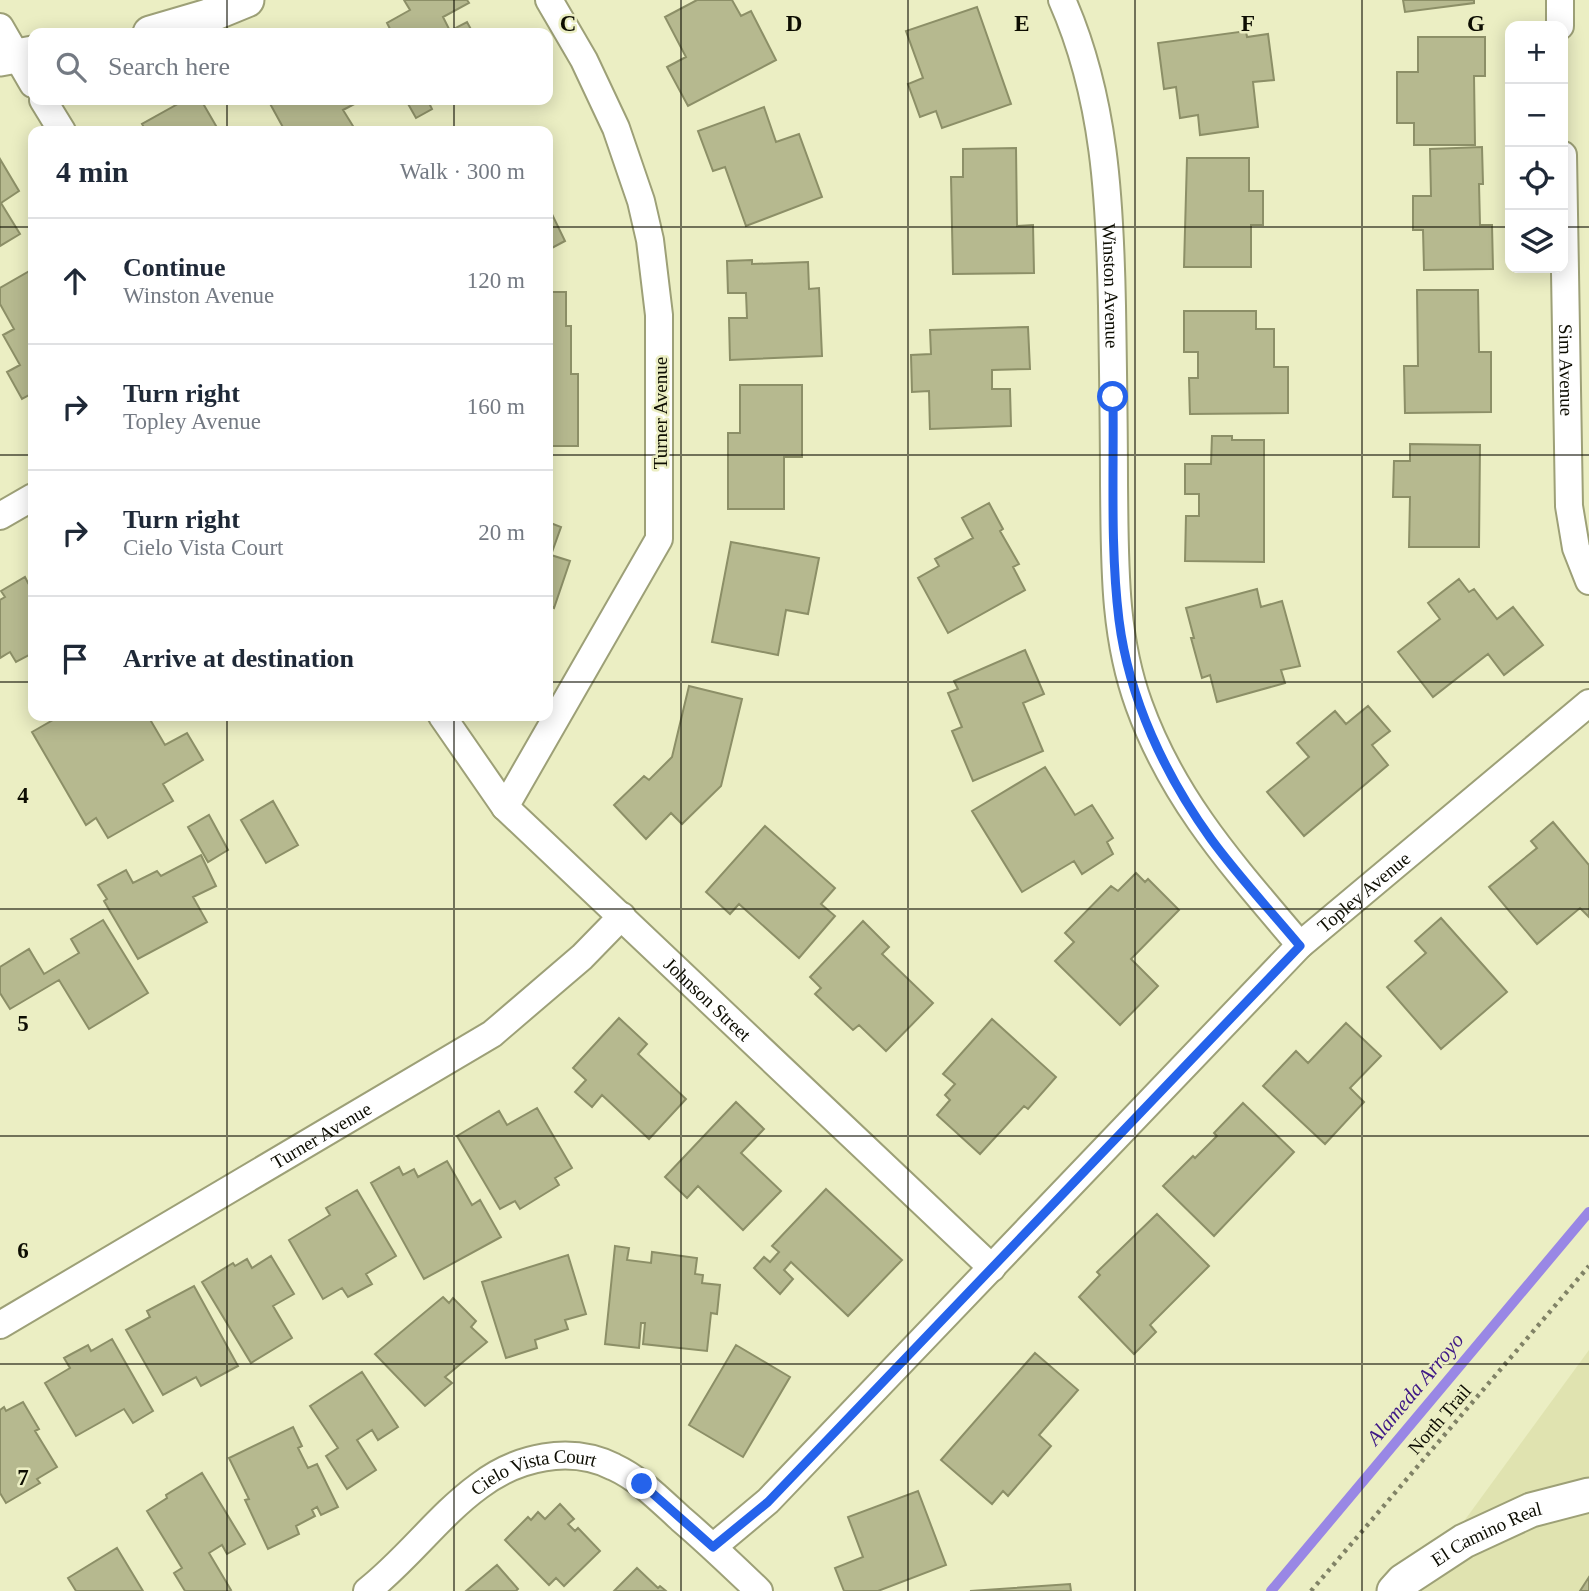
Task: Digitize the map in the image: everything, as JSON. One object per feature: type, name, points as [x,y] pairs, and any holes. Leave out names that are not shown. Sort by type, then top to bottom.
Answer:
[{"type":"street","points":[[167,28],[247,0]]},
{"type":"street","name":"Turner Avenue","points":[[505,807],[659,539],[659,315],[650,240],[641,201],[616,128],[595,82],[550,0]]},
{"type":"street","name":"Winston Avenue","points":[[1062,0],[1078,43],[1097,112],[1108,182],[1115,568],[1119,622],[1131,678],[1139,705],[1163,759],[1194,814],[1212,841],[1300,946]]},
{"type":"street","points":[[1560,0],[1560,21]]},
{"type":"street","points":[[0,27],[21,63]]},
{"type":"street","points":[[46,105],[59,126]]},
{"type":"street","name":"Sim Avenue","points":[[1564,210],[1569,506],[1576,548],[1589,581]]},
{"type":"street","points":[[0,516],[28,500]]},
{"type":"street","name":"Topley Avenue","points":[[713,1547],[768,1502],[1300,946],[1589,703]]},
{"type":"street","name":"Johnson Street","points":[[445,721],[505,807],[992,1268]]},
{"type":"street","name":"Turner Avenue","points":[[0,1325],[492,1034],[582,957],[622,916]]},
{"type":"street","name":"Cielo Vista Court","points":[[367,1591],[400,1563],[477,1487],[506,1468],[542,1458],[579,1457],[613,1466],[642,1484],[759,1591]]},
{"type":"street","name":"El Camino Real","points":[[1394,1591],[1403,1581],[1464,1541],[1531,1510],[1589,1494]]},
{"type":"path","name":"North Trail","points":[[1311,1591],[1589,1266]]},
{"type":"shaded area","points":[[1589,1350],[1589,1591],[1413,1591]]},
{"type":"building","points":[[404,0],[467,0],[469,3],[443,17],[448,28],[390,28],[387,23],[410,10]]},
{"type":"building","points":[[697,0],[732,0],[741,16],[751,11],[776,60],[688,106],[667,67],[686,57],[665,17]]},
{"type":"building","points":[[1403,0],[1474,0],[1474,3],[1405,12]]},
{"type":"building","points":[[977,7],[1011,104],[942,128],[936,111],[920,117],[908,84],[923,78],[906,31]]},
{"type":"building","points":[[467,22],[470,28],[456,28]]},
{"type":"building","points":[[1246,31],[1247,37],[1268,34],[1274,80],[1253,82],[1258,127],[1200,135],[1198,115],[1180,118],[1176,87],[1164,89],[1158,43]]},
{"type":"building","points":[[1418,37],[1485,37],[1485,76],[1474,76],[1475,145],[1414,145],[1414,123],[1397,123],[1397,72],[1418,72]]},
{"type":"building","points":[[176,105],[204,105],[216,126],[143,126],[142,124]]},
{"type":"building","points":[[271,105],[352,105],[343,110],[353,126],[282,126]]},
{"type":"building","points":[[409,105],[430,105],[432,109],[416,118]]},
{"type":"building","points":[[764,107],[776,142],[799,134],[822,197],[746,226],[725,167],[713,171],[698,131]]},
{"type":"building","points":[[1482,147],[1480,225],[1492,225],[1493,269],[1424,270],[1423,230],[1413,230],[1413,196],[1431,196],[1430,149]]},
{"type":"building","points":[[1016,148],[1017,226],[1033,225],[1034,273],[953,274],[951,177],[963,177],[963,149]]},
{"type":"building","points":[[1187,158],[1249,158],[1249,191],[1263,191],[1263,225],[1251,225],[1251,267],[1184,267]]},
{"type":"building","points":[[0,159],[19,191],[1,203],[20,234],[0,246]]},
{"type":"building","points":[[553,216],[565,241],[553,247]]},
{"type":"building","points":[[752,260],[752,264],[808,262],[809,289],[819,288],[822,356],[730,360],[729,318],[747,318],[746,293],[728,293],[727,261]]},
{"type":"building","points":[[28,272],[28,396],[22,399],[7,372],[20,365],[3,335],[14,329],[0,304],[0,288]]},
{"type":"building","points":[[1417,290],[1478,290],[1479,352],[1491,352],[1491,412],[1405,413],[1404,366],[1418,366]]},
{"type":"building","points":[[553,292],[566,292],[566,326],[571,326],[571,374],[578,374],[578,446],[553,446]]},
{"type":"building","points":[[1184,311],[1256,311],[1256,329],[1274,329],[1274,367],[1288,367],[1288,413],[1190,414],[1189,378],[1198,378],[1198,352],[1184,352]]},
{"type":"building","points":[[1028,327],[1030,369],[992,370],[992,389],[1010,389],[1011,426],[930,429],[929,391],[912,392],[911,355],[931,354],[930,330]]},
{"type":"building","points":[[740,385],[802,385],[802,457],[784,457],[784,509],[728,509],[728,433],[740,433]]},
{"type":"building","points":[[1212,436],[1232,436],[1232,440],[1264,440],[1264,562],[1185,561],[1186,516],[1199,516],[1199,494],[1185,494],[1185,464],[1211,464]]},
{"type":"building","points":[[1410,444],[1480,445],[1479,547],[1409,547],[1410,497],[1393,497],[1394,461],[1410,461]]},
{"type":"building","points":[[989,503],[1003,529],[1000,531],[1019,564],[1013,567],[1025,590],[948,633],[918,578],[939,566],[935,559],[973,538],[962,518]]},
{"type":"building","points":[[553,524],[561,527],[553,549]]},
{"type":"building","points":[[731,542],[819,558],[808,614],[786,610],[778,655],[712,642]]},
{"type":"building","points":[[553,556],[570,561],[553,608]]},
{"type":"building","points":[[25,577],[28,583],[28,656],[16,662],[10,652],[0,658],[0,600],[5,597],[1,591]]},
{"type":"building","points":[[1459,579],[1469,592],[1474,589],[1497,619],[1513,607],[1543,645],[1504,675],[1488,654],[1433,697],[1398,652],[1440,619],[1428,603]]},
{"type":"building","points":[[1257,589],[1261,607],[1282,601],[1300,666],[1281,670],[1285,683],[1217,702],[1210,675],[1202,678],[1186,608]]},
{"type":"building","points":[[1025,650],[1044,694],[1023,703],[1043,751],[973,781],[952,731],[962,727],[948,693],[958,689],[954,681]]},
{"type":"building","points":[[689,686],[742,699],[721,786],[682,824],[671,813],[646,839],[614,805],[644,776],[649,780],[672,757]]},
{"type":"building","points":[[1368,706],[1390,731],[1372,745],[1388,765],[1304,836],[1267,792],[1309,757],[1297,743],[1335,711],[1346,724]]},
{"type":"building","points":[[51,721],[151,721],[165,745],[187,733],[203,760],[163,784],[173,801],[108,838],[96,818],[86,825],[32,732]]},
{"type":"building","points":[[1045,767],[1075,815],[1092,805],[1113,838],[1107,842],[1113,854],[1082,874],[1074,861],[1022,892],[972,811]]},
{"type":"building","points":[[273,801],[298,845],[266,863],[241,820]]},
{"type":"building","points":[[209,815],[228,850],[208,862],[188,827]]},
{"type":"building","points":[[1553,822],[1589,865],[1589,917],[1580,908],[1537,944],[1489,887],[1537,848],[1531,841]]},
{"type":"building","points":[[765,826],[835,888],[821,904],[835,916],[799,958],[739,904],[730,914],[706,892]]},
{"type":"building","points":[[201,855],[216,886],[193,897],[207,922],[138,959],[104,901],[107,899],[98,885],[126,870],[133,883],[157,871],[161,876]]},
{"type":"building","points":[[1136,873],[1145,882],[1148,879],[1179,910],[1131,959],[1158,986],[1120,1025],[1055,961],[1074,942],[1065,933],[1111,886],[1118,891]]},
{"type":"building","points":[[1441,918],[1507,992],[1441,1049],[1387,987],[1426,953],[1415,941]]},
{"type":"building","points":[[103,920],[148,993],[89,1029],[59,980],[10,1009],[0,993],[0,967],[29,949],[44,974],[79,953],[71,939]]},
{"type":"building","points":[[863,921],[889,947],[882,954],[933,1003],[886,1051],[859,1025],[853,1030],[815,994],[821,988],[810,977]]},
{"type":"building","points":[[619,1018],[647,1044],[638,1054],[686,1099],[649,1139],[602,1095],[592,1107],[575,1092],[586,1080],[573,1068]]},
{"type":"building","points":[[992,1019],[1056,1077],[1028,1109],[1024,1106],[980,1154],[937,1115],[950,1100],[945,1095],[955,1084],[943,1074]]},
{"type":"building","points":[[1346,1023],[1381,1056],[1350,1088],[1364,1102],[1325,1144],[1263,1086],[1296,1051],[1308,1063]]},
{"type":"building","points":[[736,1102],[764,1129],[741,1153],[781,1191],[743,1230],[698,1186],[687,1198],[665,1177]]},
{"type":"building","points":[[1243,1103],[1294,1152],[1214,1236],[1163,1186],[1217,1136],[1214,1133]]},
{"type":"building","points":[[537,1108],[572,1168],[555,1178],[559,1185],[520,1209],[515,1201],[500,1209],[457,1136],[499,1111],[507,1125]]},
{"type":"building","points":[[447,1161],[472,1205],[480,1200],[501,1237],[424,1279],[371,1183],[399,1167],[403,1175],[414,1169],[418,1177]]},
{"type":"building","points":[[826,1189],[902,1260],[848,1316],[791,1262],[784,1270],[793,1279],[780,1294],[754,1268],[764,1257],[770,1262],[779,1252],[772,1246]]},
{"type":"building","points":[[357,1190],[396,1256],[366,1274],[372,1284],[348,1297],[342,1288],[323,1299],[289,1240],[330,1215],[326,1208]]},
{"type":"building","points":[[1157,1214],[1209,1266],[1150,1325],[1156,1332],[1134,1354],[1079,1297],[1100,1275],[1097,1272]]},
{"type":"building","points":[[615,1246],[629,1248],[627,1260],[651,1263],[652,1252],[697,1258],[695,1274],[703,1275],[702,1283],[720,1285],[717,1314],[711,1313],[707,1351],[643,1344],[645,1323],[641,1323],[639,1348],[605,1344]]},
{"type":"building","points":[[568,1255],[586,1314],[565,1320],[568,1329],[535,1340],[537,1348],[506,1358],[482,1282]]},
{"type":"building","points":[[271,1256],[294,1294],[273,1306],[292,1338],[251,1363],[202,1282],[233,1263],[235,1266],[247,1259],[252,1268]]},
{"type":"building","points":[[194,1286],[238,1366],[201,1386],[196,1377],[163,1395],[126,1330],[150,1317],[147,1311]]},
{"type":"building","points":[[443,1297],[449,1303],[453,1298],[476,1321],[471,1327],[487,1342],[445,1377],[452,1383],[425,1406],[375,1354]]},
{"type":"building","points":[[112,1339],[153,1411],[133,1423],[124,1409],[76,1436],[45,1383],[70,1368],[64,1358],[88,1345],[91,1351]]},
{"type":"building","points":[[736,1345],[790,1377],[743,1457],[689,1425]]},
{"type":"building","points":[[1035,1353],[1078,1390],[1039,1435],[1051,1446],[1008,1496],[1003,1491],[992,1504],[941,1460]]},
{"type":"building","points":[[362,1372],[398,1427],[378,1440],[372,1430],[357,1440],[376,1470],[347,1489],[326,1456],[338,1448],[310,1406]]},
{"type":"building","points":[[23,1402],[39,1429],[35,1431],[57,1467],[37,1479],[40,1483],[6,1503],[0,1493],[0,1410],[4,1407],[6,1411]]},
{"type":"building","points":[[293,1427],[302,1446],[298,1448],[308,1468],[317,1464],[338,1507],[321,1515],[317,1507],[312,1510],[315,1516],[296,1526],[299,1534],[268,1549],[245,1500],[249,1499],[229,1458]]},
{"type":"building","points":[[202,1473],[245,1544],[227,1554],[222,1545],[209,1553],[231,1590],[229,1591],[185,1591],[174,1573],[182,1568],[147,1511],[167,1498],[166,1495]]},
{"type":"building","points":[[918,1491],[946,1565],[878,1591],[844,1591],[835,1568],[863,1557],[848,1517]]},
{"type":"building","points":[[560,1504],[574,1519],[568,1524],[575,1531],[578,1528],[600,1551],[564,1586],[556,1578],[549,1585],[505,1540],[528,1517],[531,1520],[538,1512],[545,1519]]},
{"type":"building","points":[[117,1548],[143,1591],[76,1591],[68,1578]]},
{"type":"building","points":[[497,1565],[518,1589],[516,1591],[466,1591]]},
{"type":"building","points":[[637,1568],[658,1588],[660,1586],[666,1591],[614,1591]]},
{"type":"building","points":[[1589,1577],[1589,1591],[1580,1591]]},
{"type":"building","points":[[1070,1584],[1071,1591],[970,1591]]},
{"type":"waterway","name":"Alameda Arroyo","points":[[1271,1591],[1589,1212]]},
{"type":"route","points":[[642,1484],[713,1547],[768,1502],[1300,946],[1212,841],[1177,786],[1139,705],[1124,651],[1116,595],[1113,397]]}]
